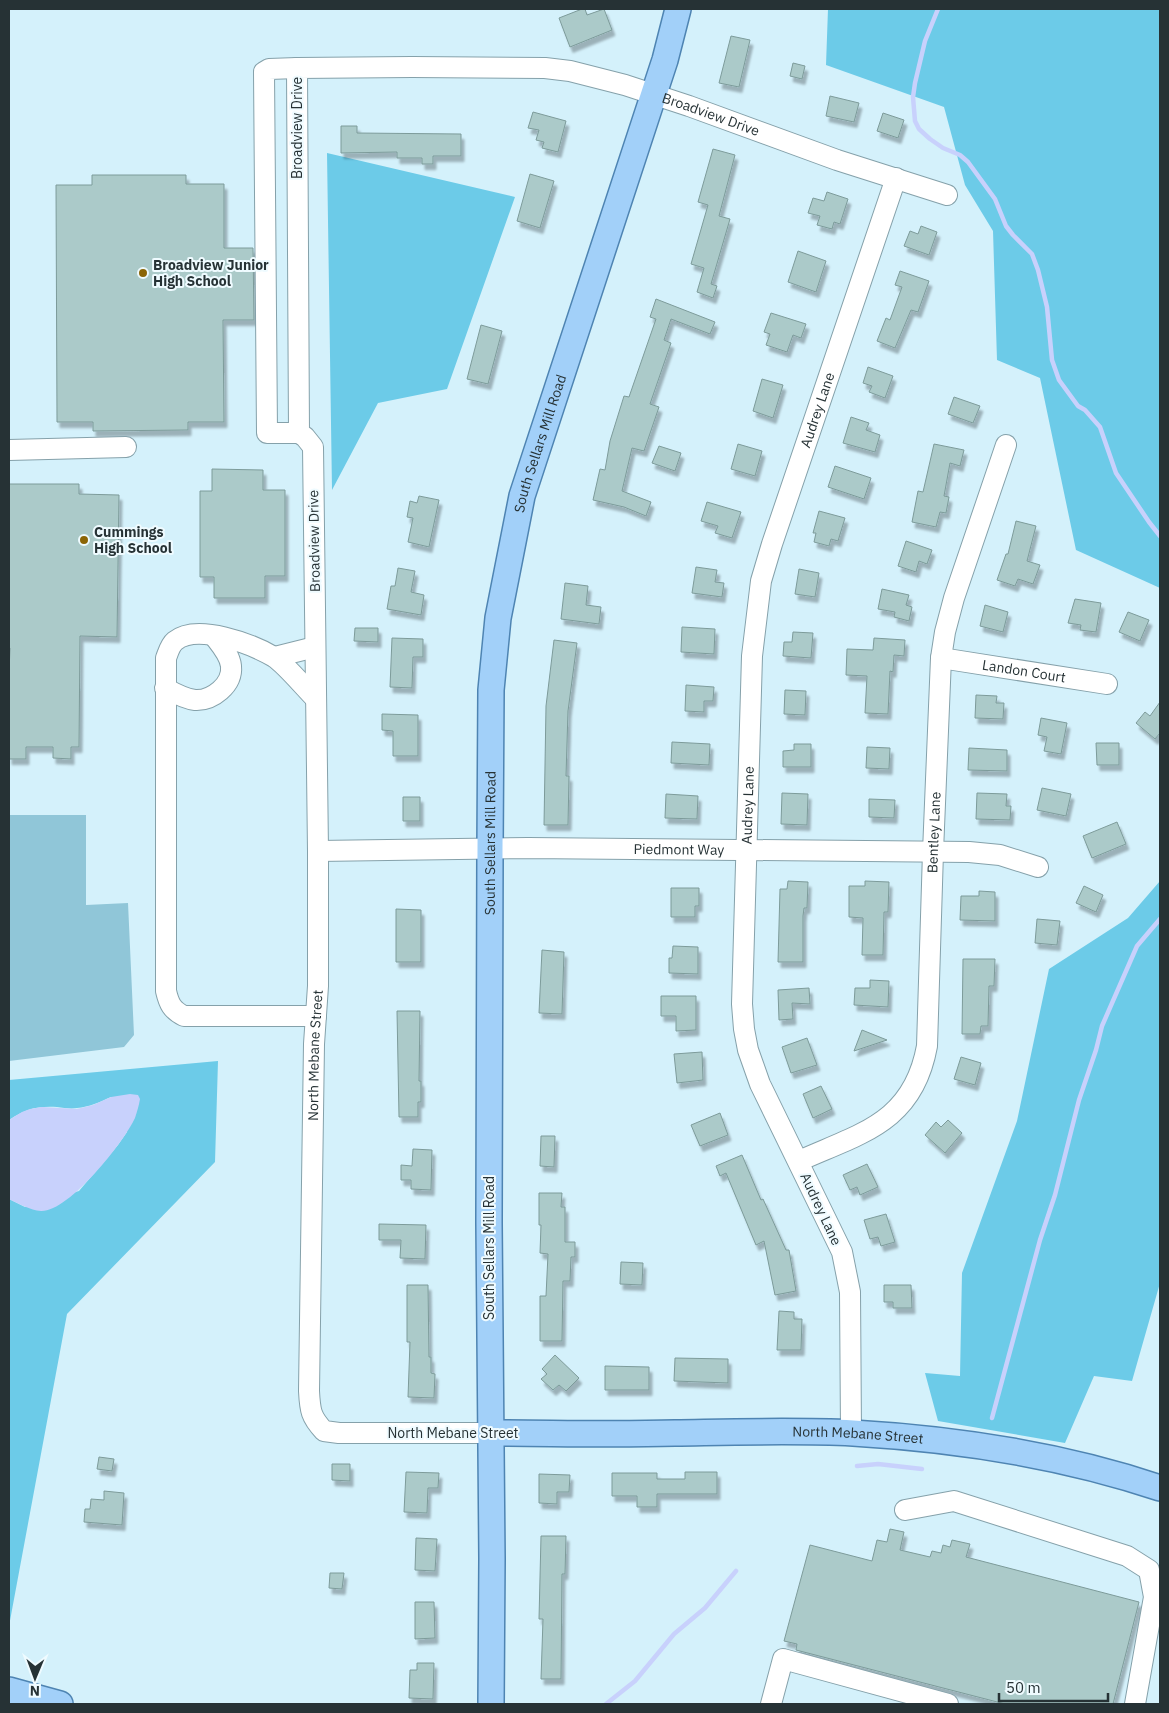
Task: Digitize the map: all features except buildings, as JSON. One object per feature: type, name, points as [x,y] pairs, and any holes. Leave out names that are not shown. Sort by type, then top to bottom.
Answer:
[{"type":"main road","name":"South Sellars Mill Road","points":[[491,1704],[492,1559],[488,1223],[491,690],[498,618],[522,496],[654,94],[678,9]]},
{"type":"main road","name":"North Mebane Street","points":[[490,1433],[851,1433],[921,1438],[1043,1457],[1160,1488]]},
{"type":"main road","points":[[9,1690],[60,1704]]},
{"type":"street","name":"Broadview Drive","points":[[318,851],[313,446],[298,433],[297,68],[545,68],[570,71],[654,94],[837,160],[947,195]]},
{"type":"street","points":[[297,68],[269,69],[264,72],[264,91],[267,434],[298,433]]},
{"type":"street","name":"Audrey Lane","points":[[851,1433],[850,1292],[842,1252],[760,1084],[748,1050],[744,1029],[742,1004],[752,656],[761,581],[896,178]]},
{"type":"street","name":"Bentley Lane","points":[[799,1161],[878,1125],[902,1104],[915,1086],[923,1066],[927,1046],[941,658],[945,632],[954,598],[1006,445]]},
{"type":"street","points":[[9,450],[126,447]]},
{"type":"street","points":[[315,698],[274,657],[232,639],[199,634],[182,638],[174,642],[166,658],[166,991],[169,1003],[175,1011],[184,1016],[316,1016]]},
{"type":"street","points":[[165,688],[195,700],[211,697],[222,690],[231,675],[231,666],[228,656],[214,636]]},
{"type":"street","points":[[274,657],[315,647]]},
{"type":"street","name":"Landon Court","points":[[941,658],[1107,684]]},
{"type":"street","name":"Piedmont Way","points":[[318,851],[445,848],[969,852],[1000,855],[1038,867]]},
{"type":"street","name":"North Mebane Street","points":[[318,851],[318,986],[310,1411],[315,1421],[324,1431],[339,1433],[490,1433]]},
{"type":"street","points":[[905,1510],[954,1501],[1127,1556],[1149,1570],[1154,1598],[1135,1704]]},
{"type":"street","points":[[771,1704],[783,1659],[948,1704]]},
{"type":"shaded area","points":[[828,9],[1160,9],[1160,588],[1076,550],[1040,378],[997,360],[993,231],[965,185],[944,107],[826,65]]},
{"type":"shaded area","points":[[327,153],[515,197],[447,389],[378,403],[332,490]]},
{"type":"shaded area","points":[[9,815],[86,815],[86,905],[128,903],[134,1035],[124,1047],[9,1061]]},
{"type":"shaded area","points":[[1160,881],[1160,1283],[1132,1381],[1094,1376],[1065,1443],[938,1421],[925,1373],[960,1376],[962,1273],[1017,1121],[1049,969],[1128,918]]},
{"type":"shaded area","points":[[218,1061],[215,1162],[67,1314],[9,1626],[9,1199],[25,1207],[79,1191],[127,1132],[111,1097],[81,1107],[32,1109],[9,1120],[9,1080]]},
{"type":"shaded area","points":[[130,1094],[138,1095],[140,1099],[135,1118],[120,1143],[80,1188],[53,1208],[41,1211],[9,1199],[9,1120],[30,1109],[42,1107],[77,1109],[93,1105],[111,1097]]},
{"type":"waterway","points":[[938,9],[925,41],[915,83],[913,97],[915,121],[919,129],[930,139],[943,148],[960,155],[968,162],[995,199],[1006,226],[1032,254],[1047,307],[1052,360],[1059,380],[1078,406],[1085,410],[1100,427],[1116,473],[1160,536]]},
{"type":"waterway","points":[[992,1418],[1040,1240],[1055,1195],[1079,1100],[1102,1026],[1137,946],[1160,919]]},
{"type":"waterway","points":[[857,1466],[878,1464],[922,1469]]},
{"type":"waterway","points":[[606,1704],[635,1681],[674,1634],[705,1608],[736,1571]]},
{"type":"place","name":"Broadview Junior High School","points":[[143,273]]},
{"type":"place","name":"Cummings High School","points":[[84,540]]}]
